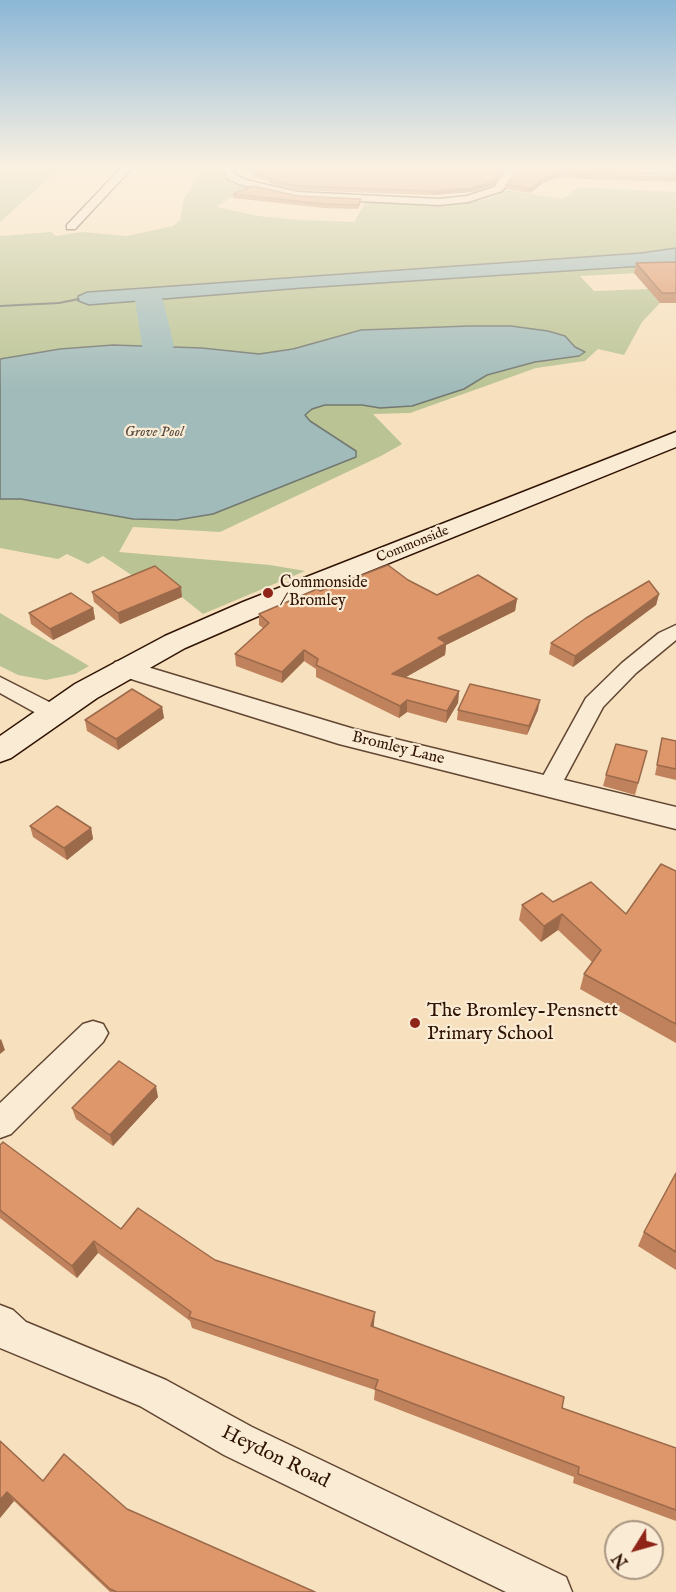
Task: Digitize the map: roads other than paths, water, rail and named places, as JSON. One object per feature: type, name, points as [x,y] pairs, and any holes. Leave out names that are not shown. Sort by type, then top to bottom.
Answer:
[{"type":"main road","name":"Commonside","points":[[0,751],[53,713],[124,668],[175,642],[252,608],[676,439]]},
{"type":"street","points":[[549,786],[594,703],[628,668],[676,631]]},
{"type":"street","name":"Bromley Lane","points":[[124,668],[349,736],[676,818]]},
{"type":"street","points":[[0,684],[53,713]]},
{"type":"street","points":[[0,1124],[93,1033]]},
{"type":"street","name":"Heydon Road","points":[[0,1323],[13,1335],[153,1393],[238,1441],[551,1592]]},
{"type":"water","points":[[676,248],[676,264],[304,288],[89,305],[78,301],[78,296],[87,292],[641,253]]},
{"type":"water","name":"Grove Pool","points":[[511,326],[548,331],[565,336],[575,347],[585,352],[579,356],[535,362],[487,375],[464,389],[412,406],[380,408],[362,405],[325,405],[312,409],[305,415],[310,421],[356,451],[356,457],[213,514],[177,520],[133,519],[21,499],[0,499],[0,359],[60,349],[113,345],[202,348],[259,354],[293,349],[361,330]]},
{"type":"waterway","points":[[0,306],[59,303],[78,299]]},
{"type":"waterway","points":[[149,300],[158,346]]},
{"type":"place","name":"Commonside / Bromley","points":[[268,593]]},
{"type":"place","name":"The Bromley-Pensnett Primary School","points":[[415,1023]]}]
